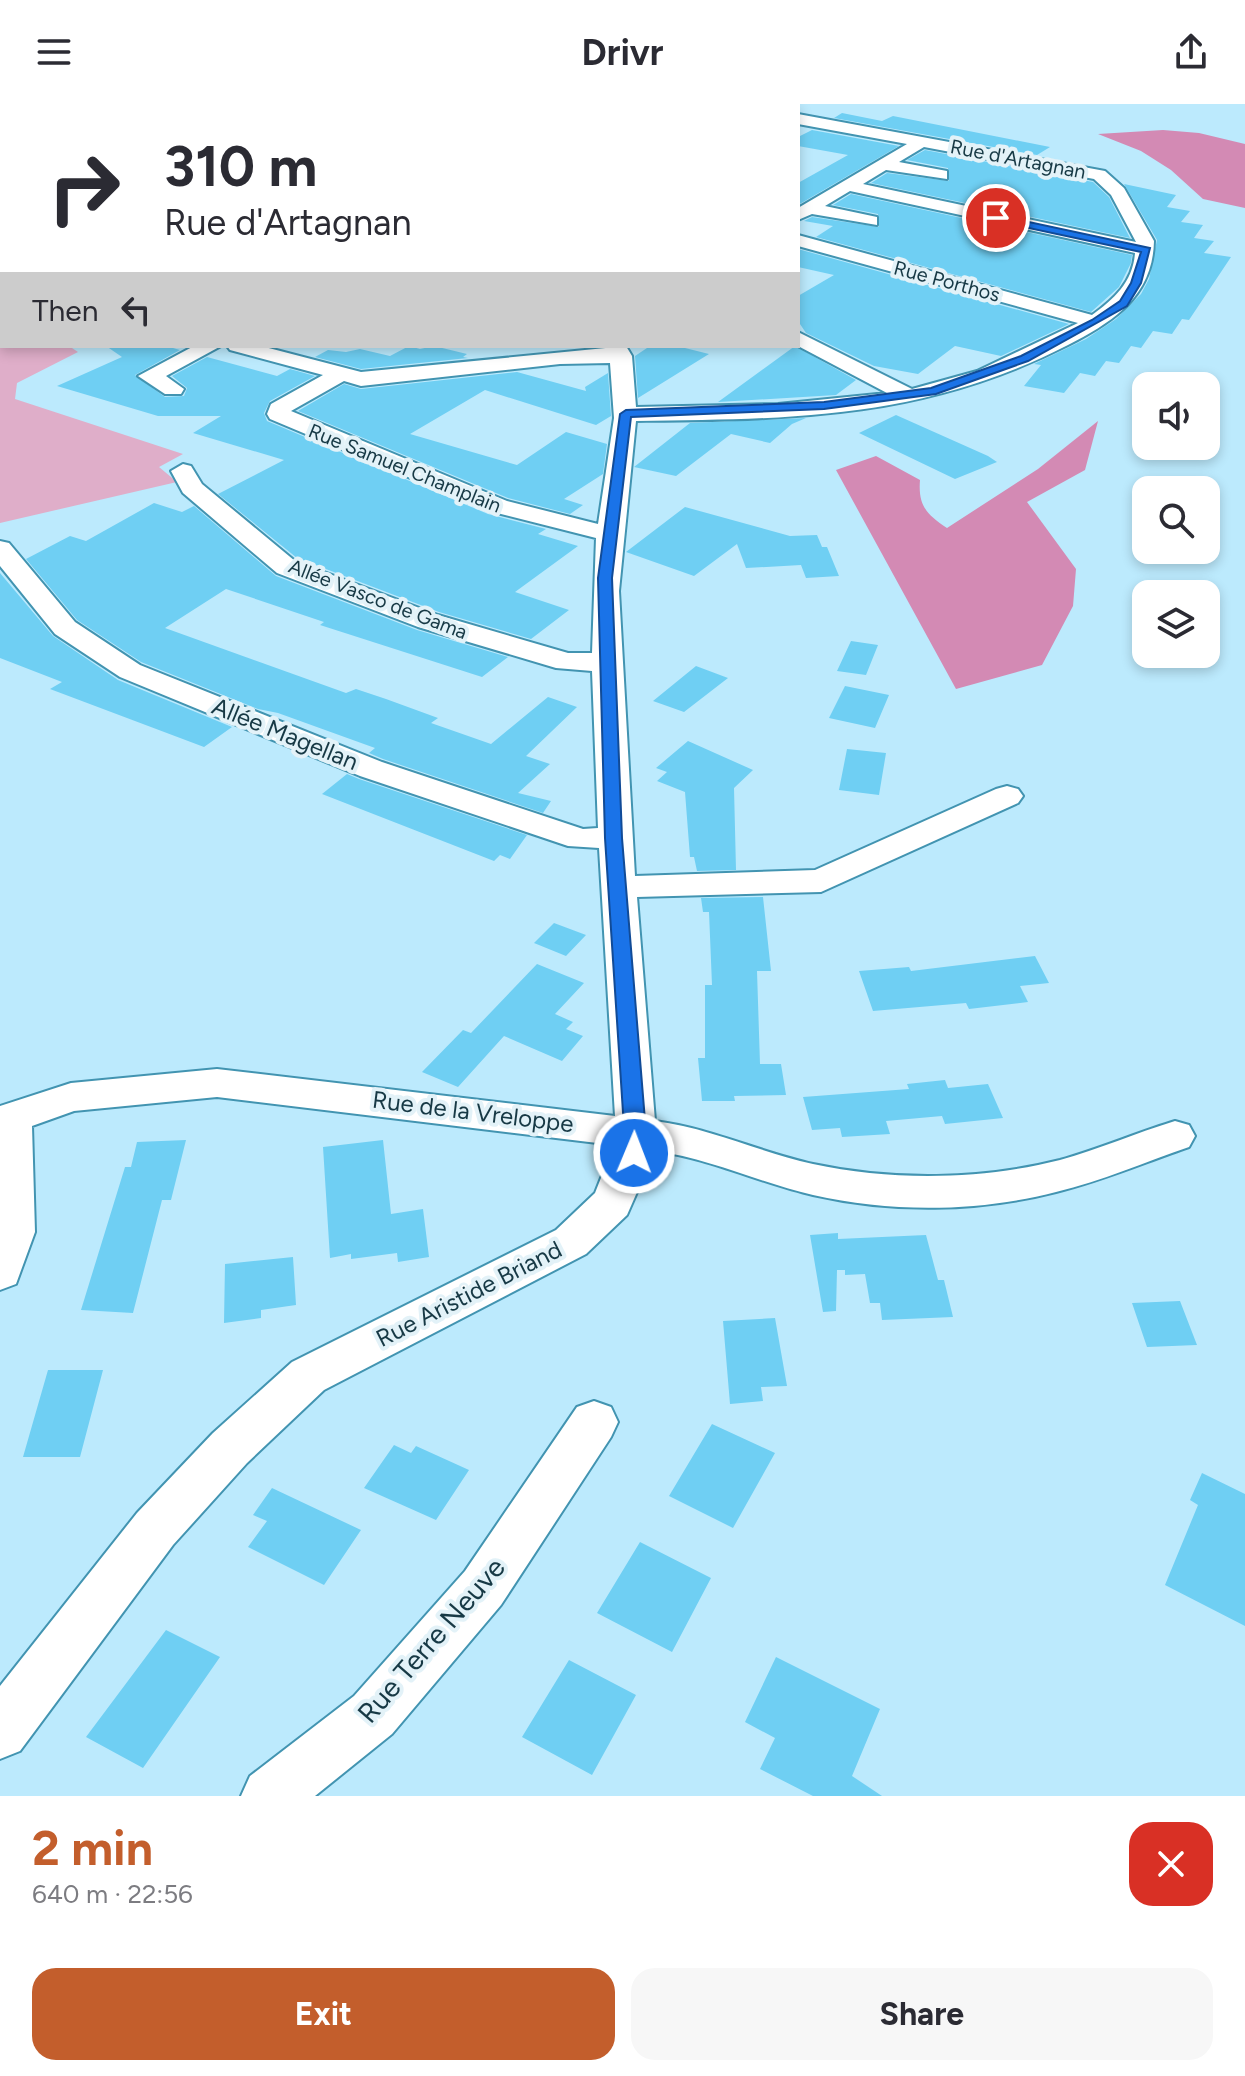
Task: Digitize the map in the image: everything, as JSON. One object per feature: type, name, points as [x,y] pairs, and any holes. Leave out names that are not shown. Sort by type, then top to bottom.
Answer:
[{"type":"street","name":"Rue d'Artagnan","points":[[800,119],[1099,175],[1118,192],[1145,241],[1146,250]]},
{"type":"street","points":[[803,211],[922,142]]},
{"type":"street","points":[[880,164],[941,175]]},
{"type":"street","points":[[626,414],[824,406],[909,396],[972,379],[1024,359],[1096,322],[1123,303],[1136,283],[1146,250],[845,185]]},
{"type":"street","points":[[803,211],[871,221]]},
{"type":"street","name":"Rue Porthos","points":[[800,241],[1096,322]]},
{"type":"street","points":[[800,339],[909,396]]},
{"type":"street","points":[[173,389],[149,376],[207,348]]},
{"type":"street","points":[[244,348],[341,374],[377,379],[618,351]]},
{"type":"street","name":"Rue Aristide Briand","points":[[0,1731],[155,1529],[241,1438],[308,1376],[571,1242],[612,1203],[634,1153],[636,1133],[613,838],[606,662],[605,578],[626,414],[618,351]]},
{"type":"street","name":"Rue Samuel Champlain","points":[[341,374],[279,409],[278,414],[498,506],[609,534]]},
{"type":"street","name":"Allée Vasco de Gama","points":[[183,471],[192,488],[286,567],[428,621],[497,642],[566,662],[606,662]]},
{"type":"street","name":"Allée Magellan","points":[[0,549],[65,628],[130,671],[371,769],[580,839],[613,838]]},
{"type":"street","points":[[619,887],[821,881],[1007,796]]},
{"type":"street","name":"Rue de la Vreloppe","points":[[6,1119],[71,1097],[217,1083],[314,1092],[688,1140],[738,1162],[862,1189],[928,1193],[1043,1180],[1175,1136]]},
{"type":"street","points":[[0,1272],[13,1232],[6,1119]]},
{"type":"street","name":"Rue Terre Neuve","points":[[270,1796],[373,1715],[483,1588],[594,1422]]},
{"type":"shaded area","points":[[1163,130],[1199,133],[1245,144],[1245,208],[1203,199],[1171,170],[1141,151],[1098,134]]},
{"type":"shaded area","points":[[0,348],[72,348],[78,352],[17,383],[15,399],[183,454],[159,467],[177,482],[0,523]]},
{"type":"shaded area","points":[[1098,421],[1085,470],[1027,502],[1076,569],[1073,606],[1042,665],[956,689],[836,470],[876,456],[920,480],[920,496],[925,508],[947,528],[1038,469]]},
{"type":"building","points":[[842,113],[882,121],[893,116],[1050,147],[1037,155],[834,118]]},
{"type":"building","points":[[812,130],[899,146],[800,204],[800,182],[848,155],[800,146],[800,136]]},
{"type":"building","points":[[925,150],[1093,182],[1109,197],[1130,238],[871,183],[887,173],[949,181],[948,168],[907,160]]},
{"type":"building","points":[[1124,184],[1176,195],[1167,207],[1190,211],[1181,222],[1203,225],[1194,238],[1214,241],[1204,253],[1231,257],[1189,320],[1182,319],[1172,334],[1153,331],[1141,348],[1131,346],[1119,363],[1106,361],[1095,376],[1080,373],[1064,393],[1024,386],[1041,365],[1034,364],[1086,339],[1116,319],[1141,294],[1149,279],[1157,240]]},
{"type":"building","points":[[851,194],[1132,255],[1131,263],[1119,287],[1091,312],[816,237],[833,226],[804,221],[812,217],[879,227],[878,214],[833,205]]},
{"type":"building","points":[[800,250],[1069,324],[1001,356],[955,346],[918,374],[874,366],[806,333],[800,324],[800,295],[834,275],[800,267]]},
{"type":"building","points":[[109,348],[180,350],[135,375],[165,397],[184,396],[187,388],[172,376],[207,357],[277,376],[290,369],[315,376],[270,401],[264,413],[267,421],[488,514],[546,529],[538,534],[578,546],[515,592],[569,610],[531,639],[439,612],[297,558],[218,494],[284,460],[193,433],[221,416],[158,416],[57,386],[122,357]]},
{"type":"building","points":[[405,348],[442,348],[467,354],[463,357],[468,358],[361,369],[315,357],[328,350],[346,352],[360,349],[390,356]]},
{"type":"building","points":[[647,348],[685,348],[709,354],[638,398],[635,356]]},
{"type":"building","points":[[792,348],[799,348],[856,380],[836,395],[718,402]]},
{"type":"building","points":[[517,372],[586,391],[585,387],[608,373],[611,416],[596,425],[485,390],[410,434],[517,465],[566,432],[607,444],[603,474],[564,499],[583,505],[570,514],[508,498],[298,411],[344,384],[361,389]]},
{"type":"building","points":[[896,415],[997,462],[955,479],[859,433]]},
{"type":"building","points":[[806,418],[792,424],[770,443],[731,434],[676,476],[634,467],[690,423]]},
{"type":"building","points":[[154,503],[182,512],[194,506],[276,576],[417,630],[508,657],[482,677],[320,625],[324,622],[226,589],[165,628],[346,693],[356,689],[386,699],[438,718],[431,723],[491,744],[548,697],[577,707],[526,756],[550,764],[518,793],[551,801],[543,813],[383,759],[369,753],[375,748],[278,713],[258,709],[141,662],[77,620],[26,559],[70,536],[86,541]]},
{"type":"building","points":[[685,507],[790,536],[817,535],[822,547],[827,547],[839,576],[806,578],[801,565],[746,568],[737,544],[694,576],[626,552]]},
{"type":"building","points":[[0,573],[53,636],[118,680],[232,727],[204,747],[50,689],[62,682],[0,658]]},
{"type":"building","points":[[851,641],[878,645],[866,675],[837,671]]},
{"type":"building","points":[[696,666],[728,678],[684,712],[653,701]]},
{"type":"building","points":[[845,686],[889,695],[875,728],[829,718]]},
{"type":"building","points":[[688,741],[753,770],[734,788],[736,870],[697,871],[694,857],[690,857],[685,792],[657,781],[667,772],[656,768]]},
{"type":"building","points":[[847,749],[886,753],[879,795],[839,790]]},
{"type":"building","points":[[347,774],[527,835],[510,859],[500,855],[494,861],[322,794]]},
{"type":"building","points":[[763,897],[771,971],[757,971],[760,1064],[781,1064],[786,1095],[734,1096],[735,1101],[702,1101],[698,1058],[705,1058],[705,985],[712,985],[709,912],[703,912],[701,898]]},
{"type":"building","points":[[554,923],[586,935],[566,956],[534,943]]},
{"type":"building","points":[[1035,956],[1049,983],[1020,986],[1028,1002],[969,1009],[966,1003],[873,1011],[859,971],[909,967],[911,971]]},
{"type":"building","points":[[537,964],[584,983],[555,1014],[573,1022],[566,1029],[583,1036],[562,1061],[504,1036],[458,1087],[422,1072],[463,1030],[471,1033]]},
{"type":"building","points":[[945,1080],[948,1088],[988,1084],[1003,1118],[945,1124],[942,1116],[886,1121],[890,1134],[842,1137],[840,1128],[812,1130],[803,1097],[909,1089],[907,1084]]},
{"type":"building","points":[[186,1140],[171,1200],[162,1200],[133,1313],[81,1310],[125,1167],[131,1167],[137,1142]]},
{"type":"building","points":[[383,1140],[391,1214],[423,1209],[429,1257],[398,1262],[397,1253],[351,1259],[351,1254],[330,1258],[323,1147]]},
{"type":"building","points":[[838,1233],[838,1239],[926,1235],[938,1280],[944,1280],[953,1317],[882,1320],[880,1303],[870,1303],[865,1274],[845,1275],[845,1270],[837,1270],[836,1311],[823,1312],[810,1235]]},
{"type":"building","points":[[293,1257],[296,1305],[261,1310],[261,1318],[224,1323],[225,1264]]},
{"type":"building","points":[[1180,1301],[1197,1345],[1147,1347],[1132,1303]]},
{"type":"building","points":[[775,1318],[787,1386],[761,1387],[763,1401],[730,1404],[723,1321]]},
{"type":"building","points":[[48,1370],[103,1370],[80,1457],[23,1457]]},
{"type":"building","points":[[712,1424],[775,1453],[733,1528],[669,1496]]},
{"type":"building","points":[[394,1445],[411,1453],[416,1446],[469,1470],[436,1520],[364,1488]]},
{"type":"building","points":[[1202,1473],[1245,1494],[1245,1626],[1165,1585],[1198,1505],[1190,1500]]},
{"type":"building","points":[[272,1488],[361,1530],[324,1585],[248,1547],[267,1521],[253,1515]]},
{"type":"building","points":[[640,1542],[711,1578],[672,1652],[597,1613]]},
{"type":"building","points":[[166,1630],[220,1657],[143,1768],[86,1737]]},
{"type":"building","points":[[776,1657],[880,1709],[852,1776],[882,1796],[813,1796],[760,1769],[775,1738],[745,1722]]},
{"type":"building","points":[[569,1660],[636,1695],[592,1775],[522,1737]]},
{"type":"route","points":[[634,1153],[636,1133],[629,1017],[613,838],[605,578],[626,414],[824,406],[932,391],[1024,359],[1096,322],[1123,303],[1136,283],[1146,250],[996,218]]}]
